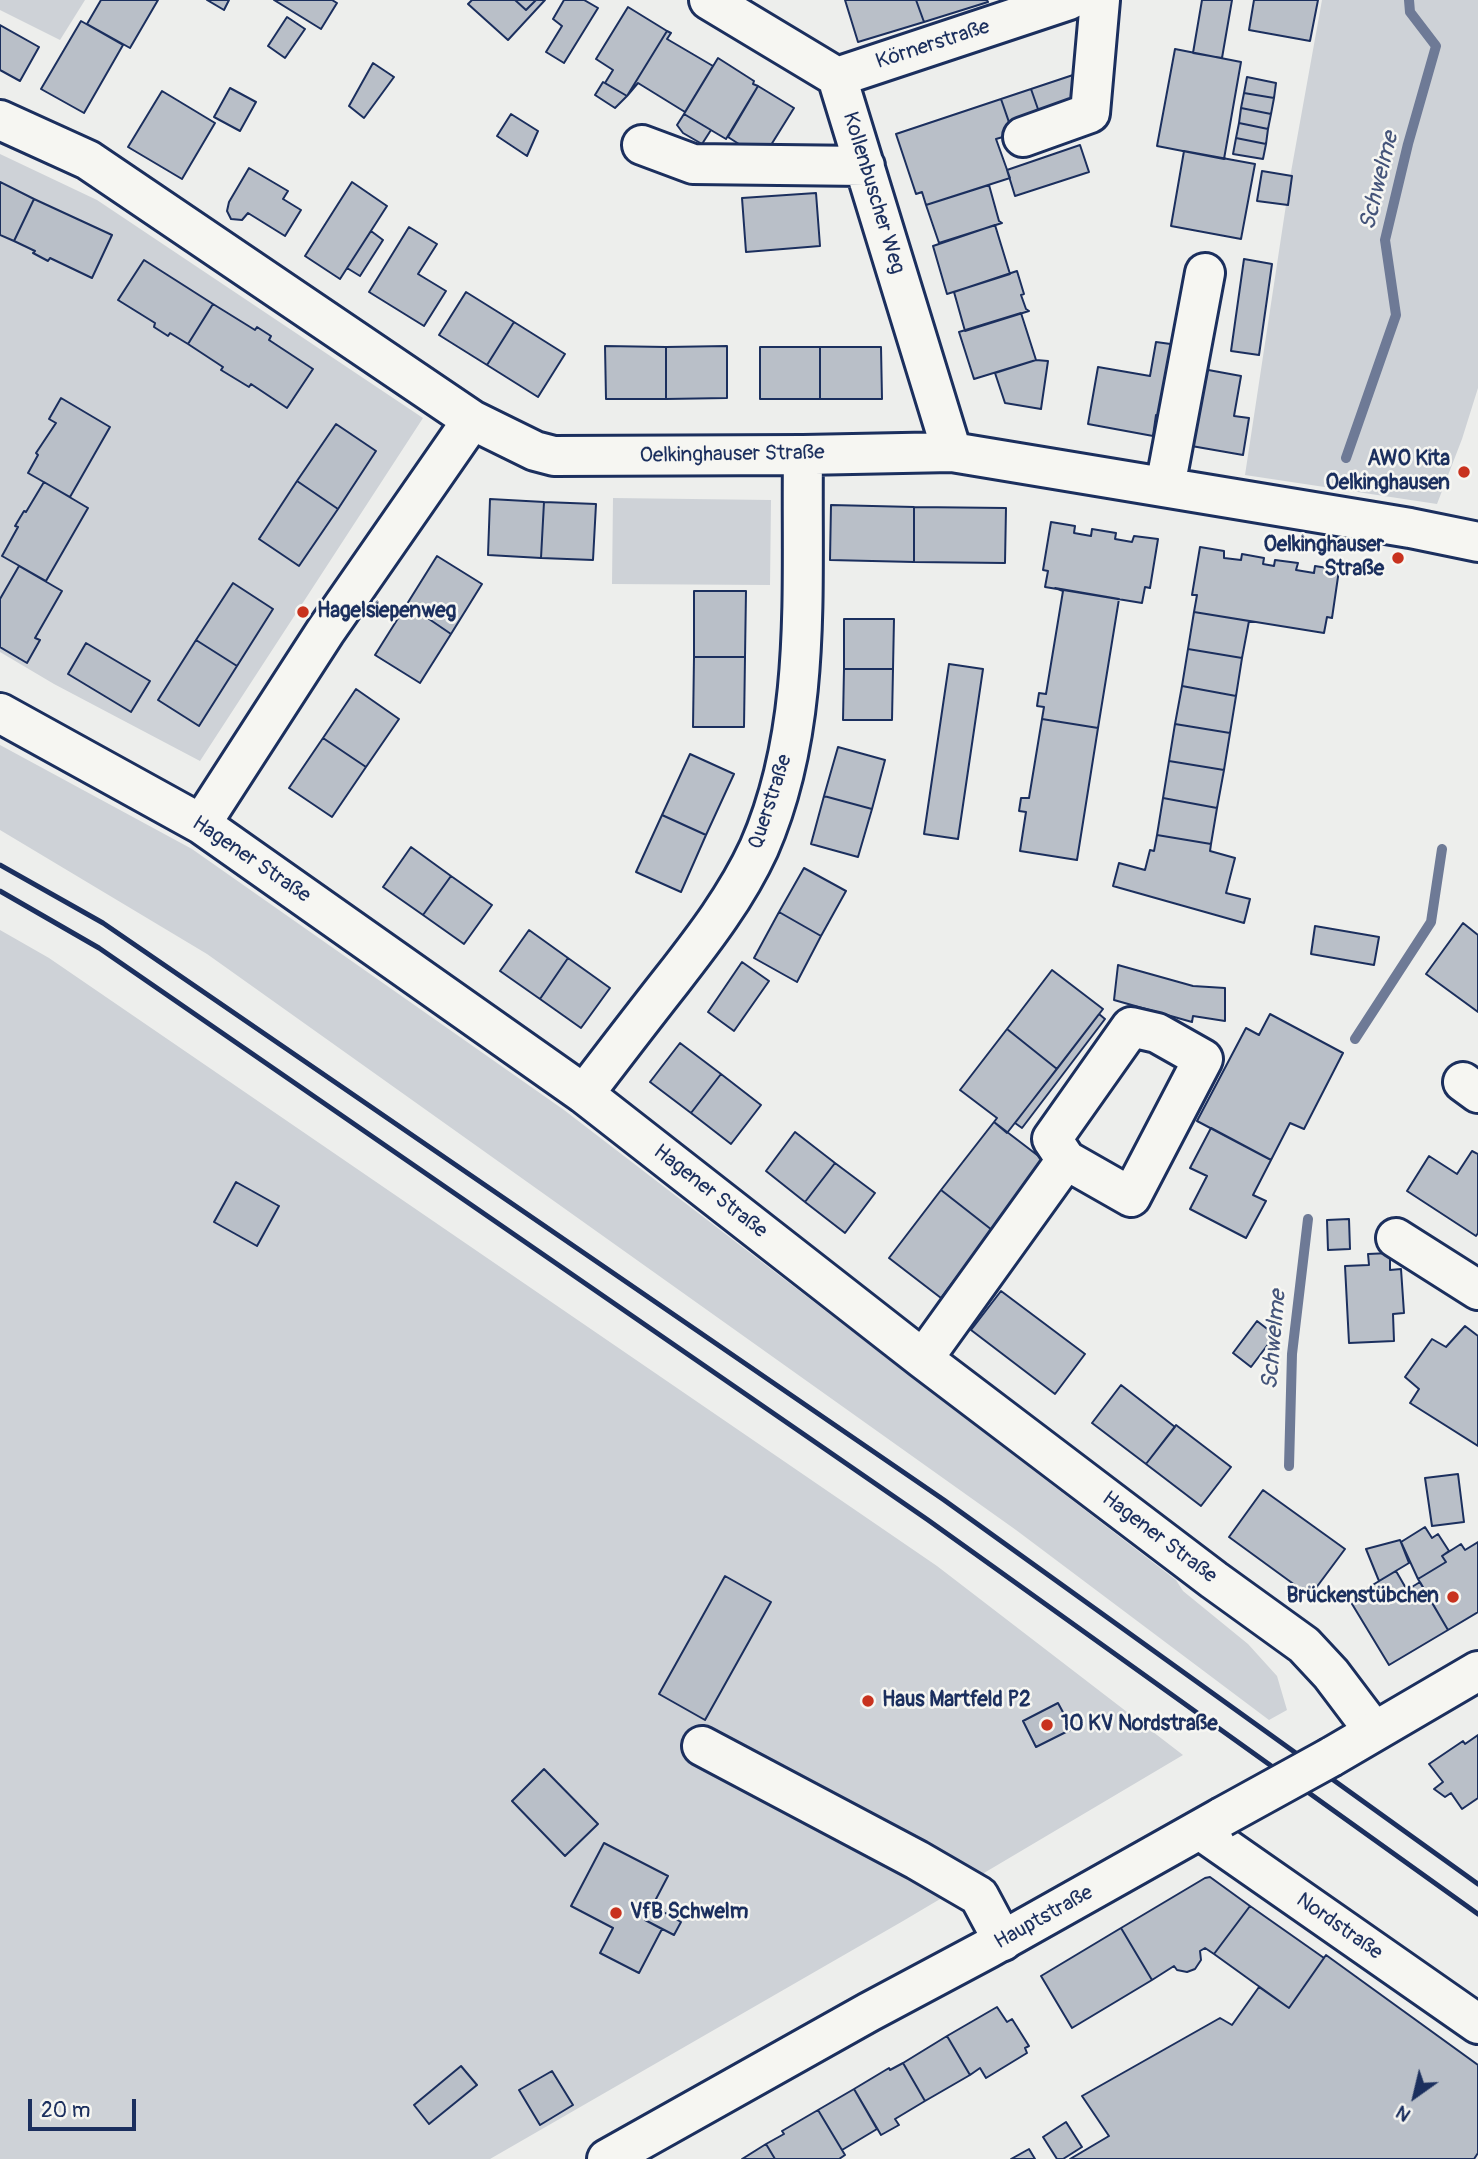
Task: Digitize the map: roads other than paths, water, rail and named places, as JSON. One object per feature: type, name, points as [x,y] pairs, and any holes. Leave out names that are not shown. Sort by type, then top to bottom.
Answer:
[{"type":"street","points":[[709,0],[837,77]]},
{"type":"street","name":"Körnerstraße","points":[[837,77],[1069,0]]},
{"type":"street","points":[[1023,137],[1090,113],[1100,0]]},
{"type":"street","name":"Kollenbuscher Weg","points":[[837,77],[952,452]]},
{"type":"street","points":[[0,120],[88,160],[472,420],[325,632],[201,824]]},
{"type":"street","points":[[642,145],[693,164],[866,166]]},
{"type":"street","points":[[1165,487],[1205,273]]},
{"type":"street","name":"Oelkinghauser Straße","points":[[472,420],[535,451],[554,456],[952,452],[1410,528],[1478,542]]},
{"type":"street","name":"Querstraße","points":[[584,1094],[690,956],[733,895],[758,848],[775,802],[789,750],[797,704],[803,455]]},
{"type":"street","name":"Hagener Straße","points":[[0,713],[201,824],[584,1094],[923,1359],[1203,1572],[1304,1645],[1331,1674],[1374,1731]]},
{"type":"street","points":[[923,1359],[1066,1160]]},
{"type":"street","points":[[1396,1238],[1478,1290]]},
{"type":"street","name":"Hauptstraße","points":[[607,2159],[1003,1941],[1478,1671]]},
{"type":"street","points":[[702,1746],[917,1860],[979,1896],[1003,1941]]},
{"type":"street","name":"Nordstraße","points":[[1211,1823],[1478,2024]]},
{"type":"waterway","name":"Schwelme","points":[[1346,458],[1396,315],[1385,240],[1408,144],[1436,46],[1410,12],[1409,0]]},
{"type":"waterway","name":"Schwelme","points":[[1355,1039],[1431,922],[1442,849]]},
{"type":"waterway","name":"Schwelme","points":[[1289,1466],[1292,1354],[1308,1219]]},
{"type":"railway","points":[[0,865],[103,923],[944,1500],[1478,1884]]},
{"type":"railway","points":[[0,891],[99,948],[928,1520],[1478,1914]]},
{"type":"place","name":"AWO Kita Oelkinghausen","points":[[1464,472]]},
{"type":"place","name":"Oelkinghauser Straße","points":[[1398,558]]},
{"type":"place","name":"Hagelsiepenweg","points":[[303,612]]},
{"type":"place","name":"Brückenstübchen","points":[[1453,1597]]},
{"type":"place","name":"Haus Martfeld P2","points":[[868,1701]]},
{"type":"place","name":"10 KV Nordstraße","points":[[1047,1725]]},
{"type":"place","name":"VfB Schwelm","points":[[616,1913]]}]
